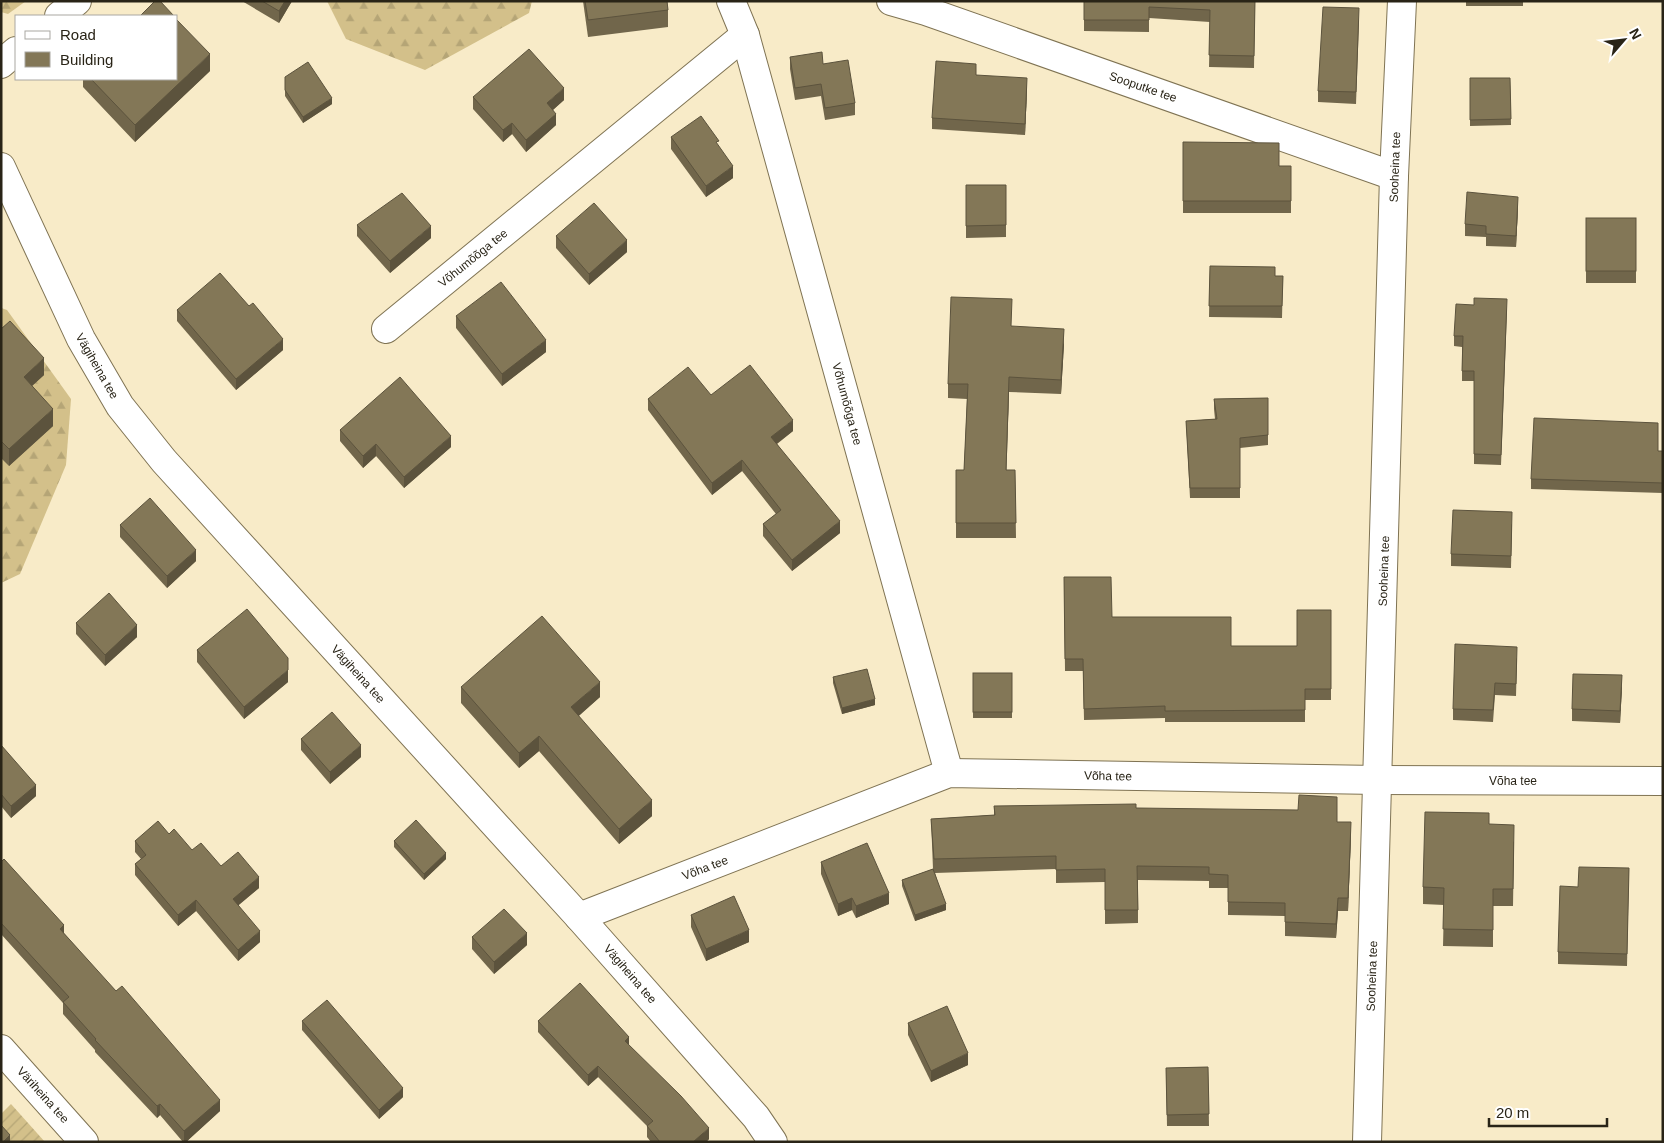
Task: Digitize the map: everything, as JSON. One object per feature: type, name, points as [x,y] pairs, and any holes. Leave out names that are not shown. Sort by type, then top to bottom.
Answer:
[{"type":"street","points":[[60,15],[77,1]]},
{"type":"street","name":"Võhumõõga tee","points":[[731,1],[745,35],[949,773]]},
{"type":"street","name":"Sooputke tee","points":[[891,1],[926,11],[1394,176]]},
{"type":"street","name":"Sooheina tee","points":[[1367,1142],[1394,176],[1402,1]]},
{"type":"street","name":"Võhumõõga tee","points":[[386,328],[745,35]]},
{"type":"street","points":[[1,64],[15,52]]},
{"type":"street","name":"Vägiheina tee","points":[[1,167],[80,339],[120,406],[164,461],[579,917],[756,1117],[773,1142]]},
{"type":"street","name":"Võha tee","points":[[579,917],[949,773],[1378,780],[1663,781]]},
{"type":"street","name":"Väriheina tee","points":[[1,1049],[84,1142]]},
{"type":"green space","points":[[1,1],[26,1],[8,14],[1,12]]},
{"type":"green space","points":[[327,1],[532,1],[529,13],[425,70],[346,39]]},
{"type":"green space","points":[[1,308],[7,310],[71,399],[66,465],[20,574],[1,583]]},
{"type":"green space","points":[[11,1104],[45,1142],[6,1142],[1,1136],[1,1114]]},
{"type":"building","points":[[155,1],[160,1],[173,15],[141,15]]},
{"type":"building","points":[[262,1],[285,1],[279,11]]},
{"type":"building","points":[[585,1],[667,1],[668,10],[588,20]]},
{"type":"building","points":[[1084,1],[1255,1],[1254,56],[1209,55],[1210,10],[1149,7],[1149,20],[1084,20]]},
{"type":"building","points":[[1323,7],[1359,8],[1356,92],[1318,91]]},
{"type":"building","points":[[178,21],[210,54],[135,125],[92,80],[178,80]]},
{"type":"building","points":[[529,49],[564,88],[547,103],[556,114],[526,140],[512,123],[503,130],[473,97]]},
{"type":"building","points":[[822,52],[823,64],[848,60],[855,103],[825,108],[821,84],[795,88],[790,57]]},
{"type":"building","points":[[936,61],[976,64],[976,75],[1027,78],[1025,124],[932,118]]},
{"type":"building","points":[[308,62],[332,98],[303,117],[285,90],[285,77]]},
{"type":"building","points":[[1470,78],[1510,78],[1511,119],[1470,120]]},
{"type":"building","points":[[701,116],[719,141],[716,142],[733,166],[706,186],[671,137]]},
{"type":"building","points":[[1183,142],[1279,143],[1279,166],[1291,166],[1291,201],[1183,201]]},
{"type":"building","points":[[966,185],[1006,185],[1006,225],[966,226]]},
{"type":"building","points":[[1467,192],[1518,197],[1516,236],[1486,234],[1486,226],[1465,224]]},
{"type":"building","points":[[402,193],[431,226],[390,261],[357,225]]},
{"type":"building","points":[[594,203],[627,240],[589,274],[556,236]]},
{"type":"building","points":[[1586,218],[1636,218],[1636,271],[1586,271]]},
{"type":"building","points":[[1210,266],[1275,267],[1275,276],[1283,276],[1282,306],[1209,306]]},
{"type":"building","points":[[220,273],[249,306],[253,303],[283,339],[236,379],[177,310]]},
{"type":"building","points":[[501,282],[546,340],[502,374],[456,316]]},
{"type":"building","points":[[951,297],[1012,299],[1011,326],[1064,329],[1061,380],[1009,377],[1006,470],[1015,470],[1016,523],[956,523],[956,470],[964,470],[968,384],[948,384]]},
{"type":"building","points":[[1474,298],[1507,299],[1501,455],[1474,454],[1474,371],[1462,371],[1463,336],[1454,336],[1456,304],[1474,305]]},
{"type":"building","points":[[10,321],[44,358],[24,377],[53,409],[9,449],[1,441],[1,329]]},
{"type":"building","points":[[750,365],[793,420],[771,437],[840,521],[792,560],[763,524],[781,510],[742,460],[712,483],[648,399],[688,367],[711,395]]},
{"type":"building","points":[[400,377],[451,436],[404,477],[376,444],[363,456],[340,430]]},
{"type":"building","points":[[1268,398],[1268,435],[1240,438],[1240,488],[1190,488],[1186,421],[1217,419],[1214,399]]},
{"type":"building","points":[[1534,418],[1658,423],[1658,451],[1663,451],[1663,483],[1531,479]]},
{"type":"building","points":[[150,498],[196,550],[167,576],[120,525]]},
{"type":"building","points":[[1453,510],[1512,512],[1511,556],[1451,554]]},
{"type":"building","points":[[1064,577],[1111,577],[1112,617],[1231,617],[1231,646],[1297,646],[1297,610],[1331,610],[1331,689],[1305,689],[1305,710],[1165,711],[1165,706],[1084,709],[1083,659],[1065,659]]},
{"type":"building","points":[[109,593],[137,625],[105,655],[76,623]]},
{"type":"building","points":[[247,609],[288,658],[288,670],[244,707],[197,650]]},
{"type":"building","points":[[542,616],[600,682],[571,707],[652,800],[619,829],[539,736],[519,753],[461,687]]},
{"type":"building","points":[[1455,644],[1517,647],[1516,684],[1495,683],[1493,710],[1453,709]]},
{"type":"building","points":[[867,669],[875,699],[842,708],[833,677]]},
{"type":"building","points":[[973,673],[1012,673],[1012,712],[973,712]]},
{"type":"building","points":[[1573,674],[1622,675],[1620,711],[1572,709]]},
{"type":"building","points":[[332,712],[361,745],[330,772],[301,739]]},
{"type":"building","points":[[1,745],[36,785],[11,806],[1,794]]},
{"type":"building","points":[[1299,795],[1337,797],[1337,822],[1351,822],[1348,898],[1338,898],[1336,924],[1285,922],[1285,903],[1228,902],[1228,875],[1209,874],[1209,867],[1137,866],[1138,910],[1105,910],[1105,869],[1056,870],[1056,856],[934,859],[931,819],[995,815],[994,806],[1136,804],[1136,808],[1298,810]]},
{"type":"building","points":[[1425,812],[1489,813],[1489,824],[1514,825],[1513,889],[1493,889],[1493,930],[1443,929],[1444,888],[1423,887]]},
{"type":"building","points":[[416,820],[446,853],[424,874],[394,841]]},
{"type":"building","points":[[158,821],[169,834],[174,829],[192,850],[201,843],[221,866],[238,852],[259,877],[233,899],[260,931],[238,950],[196,900],[178,915],[135,864],[146,855],[135,841]]},
{"type":"building","points":[[867,843],[889,893],[856,906],[852,898],[838,904],[821,862]]},
{"type":"building","points":[[4,859],[64,925],[60,929],[116,991],[122,986],[220,1100],[184,1131],[160,1104],[157,1106],[95,1040],[63,1002],[69,997],[1,923],[1,862]]},
{"type":"building","points":[[1579,867],[1629,868],[1627,954],[1558,952],[1560,886],[1578,887]]},
{"type":"building","points":[[933,869],[946,904],[915,915],[902,880]]},
{"type":"building","points":[[734,896],[749,930],[706,949],[691,915]]},
{"type":"building","points":[[504,909],[527,933],[494,962],[472,937]]},
{"type":"building","points":[[580,983],[629,1037],[625,1041],[681,1096],[709,1128],[693,1142],[660,1142],[647,1126],[653,1121],[598,1066],[588,1075],[538,1021]]},
{"type":"building","points":[[327,1000],[403,1088],[379,1110],[302,1021]]},
{"type":"building","points":[[947,1006],[968,1053],[931,1071],[908,1023]]},
{"type":"building","points":[[1208,1067],[1209,1114],[1167,1115],[1166,1068]]},
{"type":"building","points":[[1,1125],[10,1135],[3,1142],[1,1142]]}]
